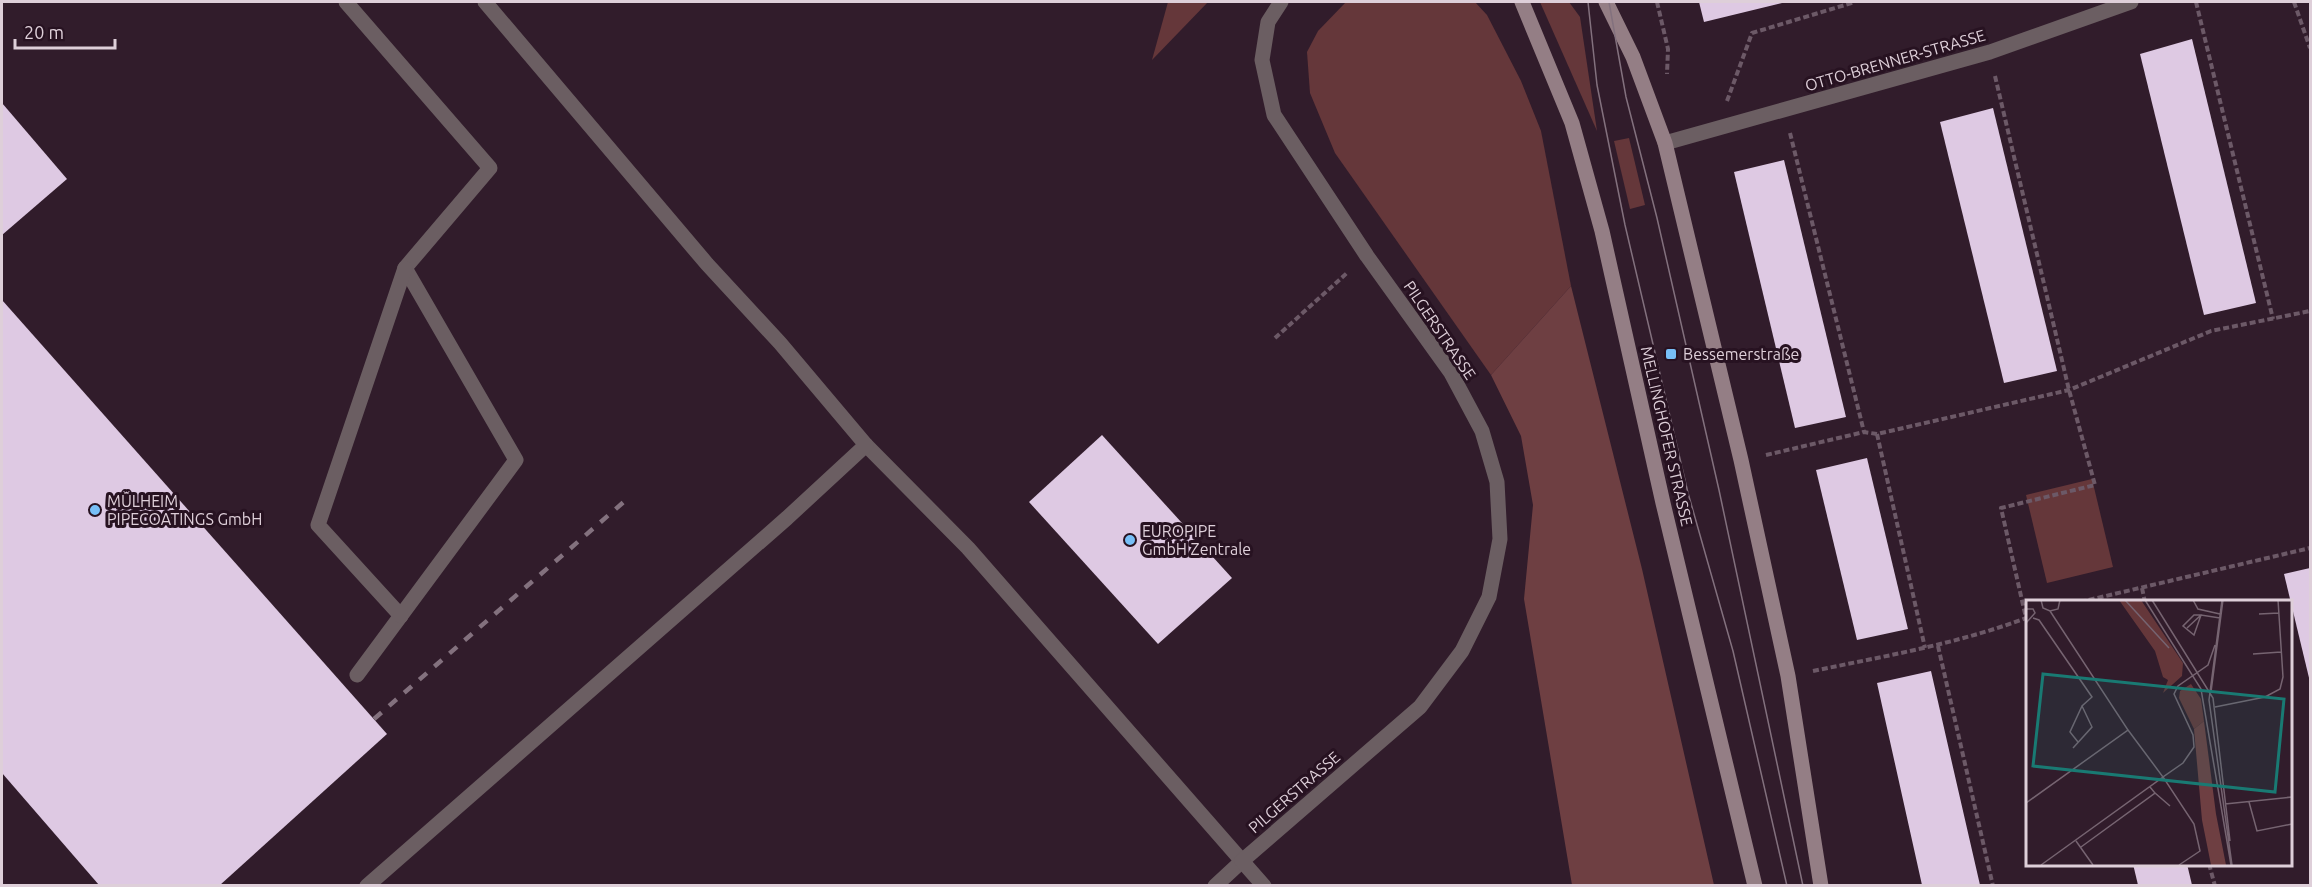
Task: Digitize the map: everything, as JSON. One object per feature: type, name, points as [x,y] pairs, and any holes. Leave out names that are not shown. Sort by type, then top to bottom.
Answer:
[{"type":"main road","name":"MELLINGHOFER STRASSE","points":[[1522,2],[1572,123],[1602,231],[1663,503],[1755,885]]},
{"type":"main road","points":[[1606,2],[1634,57],[1665,143],[1741,460],[1788,676],[1821,885]]},
{"type":"street","points":[[346,2],[490,168],[405,268],[318,525],[401,616]]},
{"type":"street","points":[[485,2],[707,264],[780,343],[866,445],[968,548],[1264,885]]},
{"type":"street","name":"PILGERSTRASSE","points":[[1215,885],[1420,707],[1462,651],[1489,597],[1500,539],[1497,482],[1482,431],[1451,373],[1367,256],[1274,116],[1262,60],[1268,22],[1281,2]]},
{"type":"street","name":"OTTO-BRENNER-STRASSE","points":[[1665,143],[1990,52],[2132,2]]},
{"type":"street","points":[[357,675],[516,460],[405,268]]},
{"type":"street","points":[[367,885],[778,526],[866,445]]},
{"type":"path","points":[[1716,130],[1752,33],[1856,2]]},
{"type":"path","points":[[2196,2],[2273,319]]},
{"type":"path","points":[[2294,2],[2310,48]]},
{"type":"path","points":[[1788,676],[1938,646],[1980,635],[2026,618],[2001,508],[2095,485],[2069,390],[1990,52]]},
{"type":"path","points":[[1785,110],[1864,432]]},
{"type":"path","points":[[1275,338],[1367,256]]},
{"type":"path","points":[[1741,460],[1864,432],[1877,434],[2069,390],[2211,331],[2310,310]]},
{"type":"path","points":[[1877,434],[1925,648]]},
{"type":"path","points":[[2089,600],[2310,548]]},
{"type":"path","points":[[2141,588],[2144,600]]},
{"type":"path","points":[[1938,646],[1993,885]]},
{"type":"path","points":[[2209,866],[2214,885]]},
{"type":"shaded area","points":[[1168,2],[1208,2],[1152,60]]},
{"type":"shaded area","points":[[1346,2],[1475,2],[1487,15],[1521,81],[1541,131],[1571,286],[1491,375],[1335,153],[1310,93],[1307,52],[1318,31]]},
{"type":"shaded area","points":[[1540,2],[1569,2],[1580,17],[1597,131]]},
{"type":"shaded area","points":[[1629,138],[1645,205],[1630,209],[1614,141]]},
{"type":"shaded area","points":[[1571,286],[1642,569],[1714,885],[1572,885],[1524,599],[1533,505],[1521,436],[1491,375]]},
{"type":"shaded area","points":[[2092,479],[2113,567],[2047,583],[2026,495]]},
{"type":"building","points":[[1699,2],[1786,2],[1704,22]]},
{"type":"building","points":[[2192,39],[2256,303],[2204,315],[2140,54]]},
{"type":"building","points":[[2,103],[67,179],[2,235]]},
{"type":"building","points":[[1993,108],[2057,371],[2004,383],[1940,122]]},
{"type":"building","points":[[1784,160],[1846,417],[1795,428],[1734,172]]},
{"type":"building","name":"MÜLHEIM PIPECOATINGS GmbH","points":[[2,300],[387,734],[220,885],[99,885],[2,773]]},
{"type":"building","name":"EUROPIPE GmbH Zentrale","points":[[1102,435],[1232,578],[1158,644],[1029,502]]},
{"type":"building","points":[[1867,458],[1908,629],[1857,640],[1816,470]]},
{"type":"building","points":[[2310,568],[2310,682],[2291,600],[2284,574]]},
{"type":"building","points":[[1931,671],[1980,885],[1922,885],[1877,683]]},
{"type":"building","points":[[2133,866],[2187,866],[2192,885],[2138,885]]},
{"type":"tram line","points":[[1588,2],[1597,85],[1625,225],[1688,493],[1733,651],[1787,886]]},
{"type":"tram line","points":[[1609,2],[1626,97],[1657,218],[1719,490],[1803,886]]},
{"type":"railway","points":[[374,719],[626,500]]},
{"type":"place","name":"Bessemerstraße","points":[[1671,354]]},
{"type":"place","name":"MÜLHEIM PIPECOATINGS GmbH","points":[[95,510]]},
{"type":"place","name":"EUROPIPE GmbH Zentrale","points":[[1130,540]]}]
